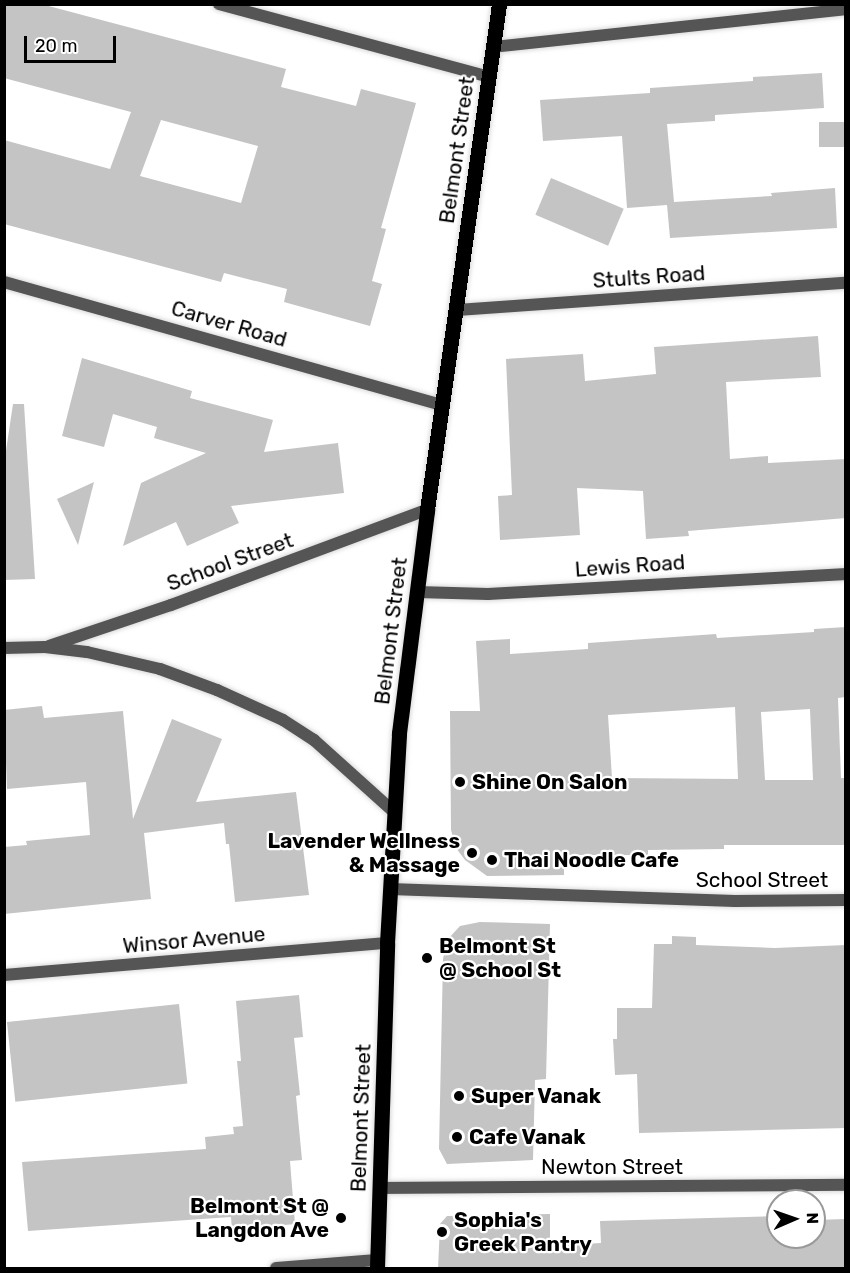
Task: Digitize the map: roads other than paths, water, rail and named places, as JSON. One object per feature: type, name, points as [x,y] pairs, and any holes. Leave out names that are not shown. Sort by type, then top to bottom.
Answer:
[{"type":"main road","name":"Belmont Street","points":[[377,1264],[387,943],[402,705],[427,510],[499,4]]},
{"type":"street","points":[[219,4],[489,77]]},
{"type":"street","points":[[493,47],[846,9]]},
{"type":"street","name":"Carver Road","points":[[4,282],[442,405]]},
{"type":"street","name":"Stults Road","points":[[456,310],[846,283]]},
{"type":"street","name":"School Street","points":[[45,647],[171,605],[427,510]]},
{"type":"street","name":"Lewis Road","points":[[417,592],[488,594],[846,573]]},
{"type":"street","name":"School Street","points":[[4,648],[45,647],[87,652],[160,669],[283,720],[314,740],[394,812]]},
{"type":"street","name":"School Street","points":[[390,889],[735,901],[846,900]]},
{"type":"street","name":"Winsor Avenue","points":[[4,975],[387,943]]},
{"type":"street","name":"Newton Street","points":[[380,1188],[846,1185]]},
{"type":"street","points":[[276,1269],[377,1264]]},
{"type":"place","name":"Shine On Salon","points":[[460,782]]},
{"type":"place","name":"Lavender Wellness & Massage","points":[[472,853]]},
{"type":"place","name":"Thai Noodle Cafe","points":[[492,860]]},
{"type":"place","name":"Belmont St @ School St","points":[[427,958]]},
{"type":"place","name":"Super Vanak","points":[[459,1096]]},
{"type":"place","name":"Cafe Vanak","points":[[457,1137]]},
{"type":"place","name":"Belmont St @ Langdon Ave","points":[[341,1218]]},
{"type":"place","name":"Sophia's Greek Pantry","points":[[442,1232]]}]
